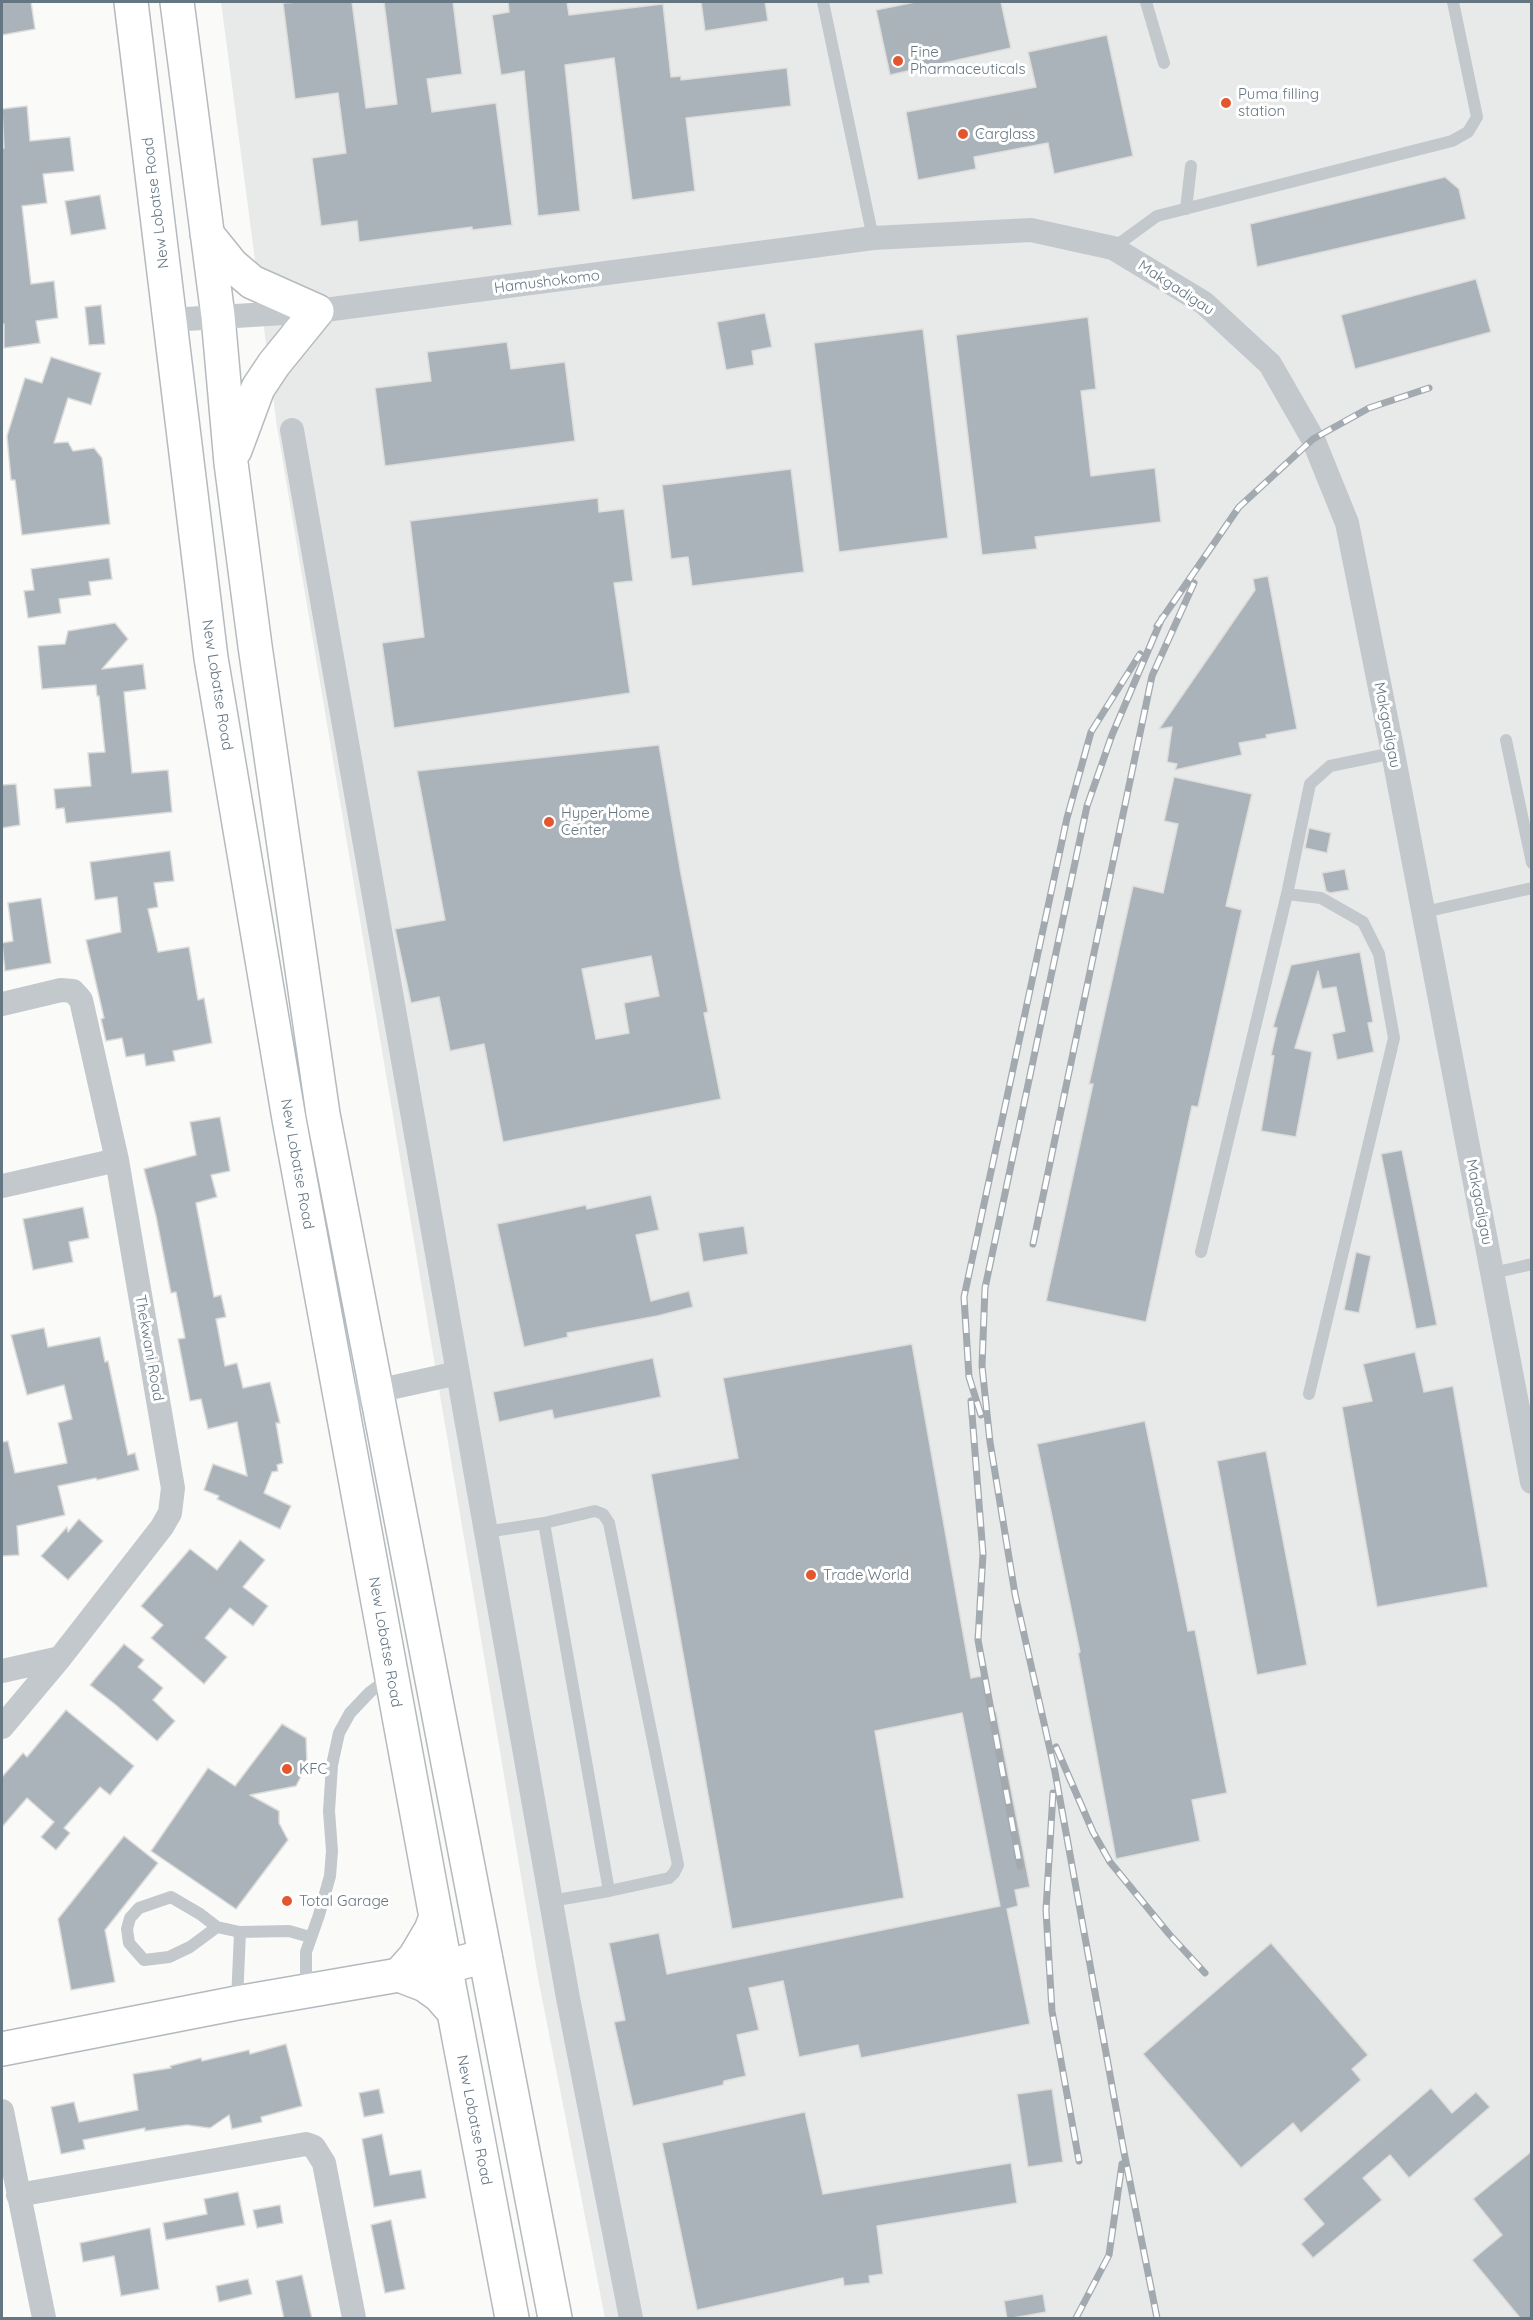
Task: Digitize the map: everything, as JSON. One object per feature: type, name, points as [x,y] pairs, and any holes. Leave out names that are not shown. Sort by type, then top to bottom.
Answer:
[{"type":"main road","name":"New Lobatse Road","points":[[131,2],[211,658],[289,1119],[512,2319]]},
{"type":"main road","points":[[177,2],[218,316],[231,463],[323,1114],[555,2319]]},
{"type":"main road","points":[[207,234],[232,265],[252,282],[317,311],[274,364],[258,388],[231,463]]},
{"type":"main road","points":[[391,1677],[429,1668]]},
{"type":"main road","points":[[399,1975],[415,1957],[436,1917]]},
{"type":"main road","points":[[2,2049],[237,2003],[445,1967],[485,1956]]},
{"type":"main road","points":[[399,1975],[425,1985],[439,1995],[453,2011]]},
{"type":"street","name":"Makgadigau","points":[[922,235],[1031,230],[1113,249],[1204,303],[1270,364],[1313,439],[1347,523],[1424,912],[1532,1482]]},
{"type":"street","name":"Hamushokomo","points":[[170,320],[317,311],[873,238],[922,235]]},
{"type":"street","points":[[292,430],[568,1998],[631,2319]]},
{"type":"street","name":"Thekwani Road","points":[[2,1004],[67,989],[78,994],[81,1000],[117,1160],[173,1488],[170,1513],[162,1527],[60,1658],[2,1727]]},
{"type":"street","points":[[2,1186],[117,1160]]},
{"type":"street","points":[[340,1399],[458,1373]]},
{"type":"street","points":[[2,1671],[60,1658]]},
{"type":"street","points":[[2,2111],[14,2207],[44,2319]]},
{"type":"street","points":[[14,2207],[306,2144],[314,2147],[324,2163],[354,2319]]},
{"type":"lane","points":[[823,2],[873,238]]},
{"type":"lane","points":[[1146,2],[1164,63]]},
{"type":"lane","points":[[1113,249],[1157,216],[1452,141],[1468,132],[1477,117],[1453,2]]},
{"type":"lane","points":[[1186,209],[1191,166]]},
{"type":"lane","points":[[1506,740],[1532,862]]},
{"type":"lane","points":[[1201,1252],[1287,894],[1310,784],[1330,766],[1393,753]]},
{"type":"lane","points":[[1424,912],[1532,888]]},
{"type":"lane","points":[[1287,894],[1321,898],[1363,921],[1380,954],[1394,1038],[1310,1394]]},
{"type":"lane","points":[[1493,1273],[1532,1264]]},
{"type":"lane","points":[[486,1532],[544,1523],[595,1511],[603,1514],[609,1523],[678,1865],[675,1873],[669,1878],[551,1901]]},
{"type":"lane","points":[[544,1523],[609,1891]]},
{"type":"lane","points":[[306,1991],[306,1952],[320,1915],[330,1875],[332,1851],[329,1811],[332,1765],[339,1733],[350,1713],[370,1692],[391,1677]]},
{"type":"lane","points":[[217,1927],[190,1947],[169,1957],[144,1960],[129,1943],[127,1929],[130,1918],[139,1908],[171,1897],[193,1909],[217,1927],[240,1932],[289,1931],[310,1937]]},
{"type":"lane","points":[[237,2003],[240,1932]]},
{"type":"shaded area","points":[[221,2],[1531,2],[1531,2318],[605,2318],[539,1983],[277,427]]},
{"type":"building","points":[[2,2],[31,2],[35,29],[2,35]]},
{"type":"building","points":[[352,2],[366,108],[397,104],[384,2],[453,2],[462,74],[427,79],[432,112],[496,103],[512,225],[472,230],[472,227],[359,242],[357,221],[321,226],[312,158],[346,153],[338,93],[295,99],[283,3]]},
{"type":"building","points":[[508,2],[567,2],[569,15],[663,4],[671,77],[681,76],[681,80],[787,68],[791,106],[686,118],[695,191],[632,200],[614,58],[565,65],[580,211],[538,216],[524,71],[501,75],[492,15],[509,12]]},
{"type":"building","points":[[701,2],[765,2],[768,21],[705,31]]},
{"type":"building","points":[[915,2],[1001,2],[1011,48],[890,75],[876,10]]},
{"type":"building","points":[[1107,35],[1133,156],[1054,174],[1048,143],[974,157],[976,169],[918,180],[906,112],[1036,87],[1028,52]]},
{"type":"building","points":[[27,106],[30,141],[70,137],[74,171],[43,174],[47,203],[22,206],[31,284],[54,281],[58,318],[36,321],[40,343],[4,348],[4,324],[2,325],[2,148],[4,148],[2,109]]},
{"type":"building","points":[[1445,177],[1459,189],[1466,219],[1257,267],[1250,224]]},
{"type":"building","points":[[100,195],[106,229],[71,235],[65,201]]},
{"type":"building","points":[[1476,279],[1491,332],[1355,369],[1341,315]]},
{"type":"building","points":[[101,305],[105,344],[89,345],[85,307]]},
{"type":"building","points":[[765,313],[772,347],[752,351],[754,365],[726,370],[717,322]]},
{"type":"building","points":[[1088,317],[1096,389],[1081,391],[1091,476],[1155,468],[1161,522],[1035,537],[1037,549],[982,555],[956,335]]},
{"type":"building","points":[[923,329],[948,538],[839,552],[814,343]]},
{"type":"building","points":[[507,342],[511,369],[565,362],[575,441],[385,466],[375,388],[431,381],[427,352]]},
{"type":"building","points":[[51,357],[101,373],[91,405],[68,398],[54,443],[68,442],[73,451],[94,448],[102,458],[110,524],[22,535],[15,480],[11,480],[7,436],[25,378],[42,383]]},
{"type":"building","points":[[791,469],[804,572],[692,586],[688,557],[671,559],[662,485]]},
{"type":"building","points":[[598,498],[599,512],[624,509],[633,581],[614,583],[630,693],[394,728],[382,643],[424,637],[410,521]]},
{"type":"building","points":[[109,558],[112,579],[89,582],[91,595],[59,599],[61,613],[28,618],[24,591],[34,590],[31,569]]},
{"type":"building","points":[[1268,576],[1297,729],[1239,743],[1242,755],[1175,770],[1177,764],[1167,762],[1172,727],[1159,729],[1255,590],[1253,579]]},
{"type":"building","points":[[115,623],[128,639],[102,669],[143,664],[146,689],[124,692],[132,773],[168,770],[172,812],[66,823],[64,808],[56,809],[54,789],[91,786],[88,753],[105,752],[99,696],[97,696],[96,685],[42,689],[38,646],[65,644],[68,631]]},
{"type":"building","points":[[659,745],[708,1012],[704,1013],[721,1099],[503,1142],[484,1044],[450,1051],[439,997],[411,1003],[395,929],[445,920],[417,771]],"holes":[[[651,956],[659,996],[624,1003],[629,1033],[596,1039],[582,969]]]},
{"type":"building","points":[[1174,777],[1252,794],[1226,906],[1242,910],[1198,1107],[1192,1106],[1146,1322],[1046,1301],[1093,1084],[1089,1084],[1133,886],[1163,893],[1178,824],[1164,821]]},
{"type":"building","points":[[16,784],[20,825],[2,828],[2,785]]},
{"type":"building","points":[[1309,828],[1331,833],[1327,853],[1305,848]]},
{"type":"building","points":[[170,851],[174,881],[154,883],[158,907],[148,909],[158,952],[189,947],[198,1000],[204,998],[212,1043],[173,1051],[175,1061],[146,1066],[144,1054],[126,1057],[122,1038],[106,1041],[101,1019],[104,1018],[86,940],[121,932],[117,897],[95,900],[90,862]]},
{"type":"building","points":[[1345,869],[1349,890],[1330,893],[1326,891],[1322,873]]},
{"type":"building","points":[[41,898],[51,963],[5,971],[2,943],[13,941],[8,903]]},
{"type":"building","points":[[1360,952],[1373,1022],[1368,1023],[1374,1052],[1337,1060],[1332,1034],[1345,1031],[1336,987],[1322,989],[1318,971],[1295,1048],[1312,1052],[1296,1137],[1261,1131],[1274,1056],[1271,1055],[1277,1028],[1273,1027],[1291,965]]},
{"type":"building","points":[[220,1117],[230,1171],[211,1175],[217,1197],[196,1203],[214,1297],[221,1295],[226,1317],[216,1319],[225,1366],[237,1363],[243,1388],[270,1382],[280,1423],[276,1423],[283,1463],[277,1465],[278,1471],[272,1472],[264,1493],[291,1506],[280,1529],[217,1499],[219,1496],[204,1490],[213,1464],[247,1476],[237,1422],[208,1429],[201,1399],[190,1401],[178,1339],[185,1338],[176,1292],[171,1293],[144,1169],[196,1155],[190,1122]]},
{"type":"building","points":[[1402,1150],[1437,1325],[1416,1329],[1381,1154]]},
{"type":"building","points":[[651,1195],[659,1230],[636,1235],[651,1301],[689,1291],[693,1307],[567,1333],[568,1337],[524,1347],[497,1224],[586,1205],[587,1209]]},
{"type":"building","points":[[83,1207],[89,1238],[69,1242],[73,1262],[33,1270],[23,1219]]},
{"type":"building","points":[[744,1226],[748,1254],[703,1262],[698,1233]]},
{"type":"building","points":[[1356,1252],[1371,1256],[1359,1313],[1344,1310]]},
{"type":"building","points":[[44,1328],[48,1347],[100,1337],[105,1362],[108,1361],[128,1455],[135,1453],[139,1470],[58,1486],[65,1515],[17,1526],[19,1555],[2,1556],[2,1442],[8,1441],[15,1473],[67,1463],[58,1423],[72,1419],[64,1385],[27,1395],[11,1335]]},
{"type":"building","name":"Trade World","points":[[912,1344],[971,1678],[986,1675],[994,1712],[996,1712],[1030,1887],[1015,1890],[1018,1906],[1007,1909],[1030,2024],[861,2058],[858,2045],[799,2057],[783,1981],[749,1988],[759,2030],[737,2035],[746,2076],[724,2081],[723,2085],[633,2106],[614,2022],[625,2020],[609,1943],[659,1933],[667,1974],[1000,1906],[962,1713],[875,1731],[904,1898],[732,1929],[651,1474],[738,1458],[723,1378]]},
{"type":"building","points":[[1415,1352],[1424,1392],[1453,1386],[1488,1587],[1377,1607],[1342,1407],[1372,1401],[1363,1364]]},
{"type":"building","points":[[653,1358],[661,1397],[554,1419],[552,1410],[499,1422],[493,1392]]},
{"type":"building","points":[[1145,1421],[1188,1631],[1195,1630],[1227,1793],[1192,1800],[1200,1841],[1116,1859],[1078,1653],[1080,1652],[1037,1444]]},
{"type":"building","points":[[1266,1451],[1307,1665],[1257,1675],[1217,1461]]},
{"type":"building","points":[[79,1519],[103,1541],[68,1580],[41,1556],[67,1527],[68,1532]]},
{"type":"building","points":[[240,1540],[265,1560],[243,1587],[268,1606],[253,1626],[230,1608],[205,1638],[227,1657],[204,1684],[151,1638],[163,1625],[141,1606],[190,1549],[217,1570]]},
{"type":"building","points":[[124,1644],[144,1660],[138,1667],[163,1688],[153,1700],[175,1721],[157,1741],[90,1685]]},
{"type":"building","points":[[66,1710],[134,1766],[110,1795],[100,1787],[64,1828],[70,1833],[56,1850],[41,1837],[54,1822],[27,1798],[2,1827],[2,1777],[23,1753],[27,1757]]},
{"type":"building","points":[[282,1724],[306,1738],[307,1765],[296,1786],[250,1795],[279,1811],[279,1823],[288,1840],[236,1909],[151,1851],[208,1768],[235,1786]]},
{"type":"building","points":[[124,1836],[158,1863],[105,1930],[115,1982],[71,1990],[58,1919]]},
{"type":"building","points":[[1271,1943],[1368,2055],[1352,2069],[1361,2080],[1301,2133],[1293,2123],[1241,2168],[1143,2054]]},
{"type":"building","points":[[286,2044],[302,2106],[261,2117],[262,2122],[232,2129],[229,2115],[210,2128],[187,2125],[145,2131],[145,2128],[83,2140],[85,2149],[61,2154],[51,2107],[74,2102],[79,2122],[138,2110],[133,2074],[171,2068],[170,2066],[201,2058],[202,2061],[249,2050],[250,2054]]},
{"type":"building","points":[[1431,2088],[1452,2113],[1476,2092],[1490,2107],[1409,2178],[1390,2155],[1363,2178],[1382,2200],[1313,2258],[1301,2244],[1324,2224],[1303,2199]]},
{"type":"building","points":[[379,2089],[384,2113],[364,2117],[359,2093]]},
{"type":"building","points":[[1052,2089],[1063,2162],[1028,2167],[1017,2094]]},
{"type":"building","points":[[805,2112],[823,2194],[1011,2163],[1017,2203],[877,2226],[883,2274],[869,2276],[870,2283],[844,2286],[843,2278],[697,2310],[662,2143]]},
{"type":"building","points":[[382,2134],[390,2175],[421,2170],[426,2198],[374,2207],[362,2139]]},
{"type":"building","points":[[1532,2151],[1532,2319],[1521,2319],[1472,2260],[1502,2235],[1473,2199]]},
{"type":"building","points":[[238,2192],[245,2225],[166,2240],[163,2223],[207,2214],[204,2199]]},
{"type":"building","points":[[280,2205],[283,2223],[257,2228],[253,2210]]},
{"type":"building","points":[[391,2220],[405,2289],[385,2293],[371,2225]]},
{"type":"building","points":[[150,2228],[159,2289],[121,2296],[114,2256],[83,2262],[80,2243]]},
{"type":"building","points":[[302,2275],[312,2319],[284,2319],[276,2281]]},
{"type":"building","points":[[248,2279],[252,2294],[219,2302],[216,2286]]},
{"type":"building","points":[[1043,2294],[1046,2312],[1007,2319],[1004,2301]]},
{"type":"railway","points":[[1157,626],[1239,507],[1313,439],[1369,408],[1429,388]]},
{"type":"railway","points":[[1033,1244],[1152,676],[1194,583]]},
{"type":"railway","points":[[1157,2318],[1124,2152],[1055,1772],[1015,1594],[990,1442],[982,1366],[985,1288],[1087,806],[1112,735],[1162,618]]},
{"type":"railway","points":[[981,1415],[969,1377],[964,1297],[1067,818],[1091,732],[1140,654]]},
{"type":"railway","points":[[971,1401],[983,1554],[978,1640],[1020,1866]]},
{"type":"railway","points":[[1056,1747],[1093,1832],[1110,1862],[1169,1934],[1205,1973]]},
{"type":"railway","points":[[1053,1793],[1046,1910],[1052,2011],[1079,2161]]},
{"type":"railway","points":[[1076,2318],[1109,2255],[1122,2164]]},
{"type":"place","name":"Fine Pharmaceuticals","points":[[898,61]]},
{"type":"place","name":"Puma filling station","points":[[1226,103]]},
{"type":"place","name":"Carglass","points":[[963,134]]},
{"type":"place","name":"Hyper Home Center","points":[[549,822]]},
{"type":"place","name":"Trade World","points":[[811,1575]]},
{"type":"place","name":"KFC","points":[[287,1769]]},
{"type":"place","name":"Total Garage","points":[[287,1901]]}]
